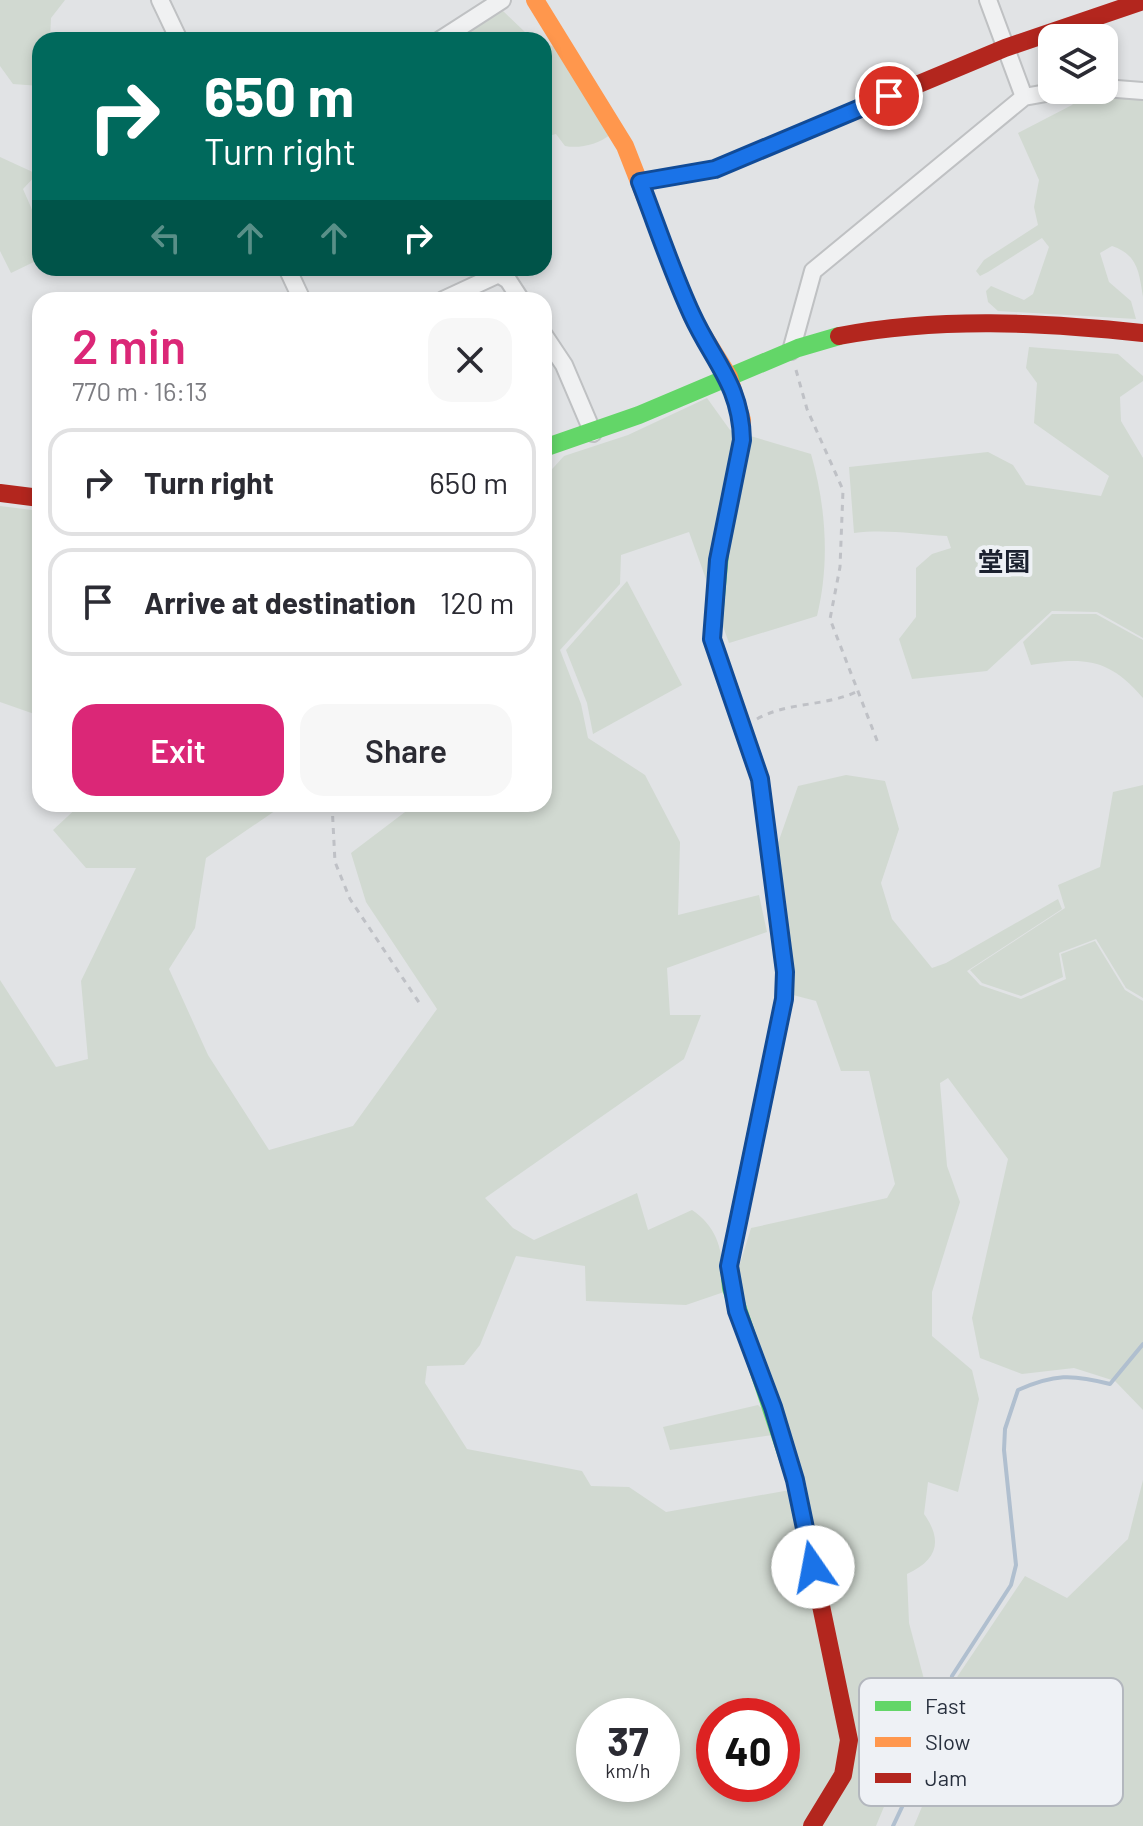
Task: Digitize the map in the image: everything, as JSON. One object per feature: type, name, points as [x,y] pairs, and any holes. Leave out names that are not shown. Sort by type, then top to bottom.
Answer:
[{"type":"street","points":[[160,0],[175,32]]},
{"type":"street","points":[[452,32],[502,0]]},
{"type":"street","points":[[535,0],[625,146],[692,317],[729,377],[742,420],[742,440],[718,560],[711,628],[760,779],[785,972],[778,1029],[729,1266],[737,1311],[773,1407],[795,1480],[849,1740],[849,1760],[844,1774],[812,1826]]},
{"type":"street","points":[[988,0],[1024,97]]},
{"type":"street","points":[[640,182],[715,169],[1005,48],[1143,1]]},
{"type":"street","points":[[1118,89],[1143,91]]},
{"type":"street","points":[[791,351],[813,271],[1024,97],[1038,94]]},
{"type":"street","points":[[457,292],[485,276]]},
{"type":"street","points":[[499,276],[514,292]]},
{"type":"street","points":[[552,446],[593,433],[791,351],[838,336],[915,327],[1085,327],[1143,333]]},
{"type":"street","points":[[552,347],[564,365],[593,433]]},
{"type":"street","points":[[0,493],[32,497]]},
{"type":"path","points":[[791,351],[807,409],[843,490],[840,567],[830,619],[878,743]]},
{"type":"path","points":[[743,727],[773,710],[843,699],[860,690]]},
{"type":"path","points":[[332,812],[335,862],[350,899],[420,1004]]},
{"type":"shaded area","points":[[0,0],[65,0],[51,18],[50,32],[32,32],[32,85],[13,84],[0,66]]},
{"type":"shaded area","points":[[503,11],[525,32],[470,32],[470,28]]},
{"type":"shaded area","points":[[552,46],[610,135],[577,147],[565,146],[556,134],[552,135]]},
{"type":"shaded area","points":[[1118,95],[1143,96],[1143,297],[1136,266],[1127,254],[1112,246],[1100,253],[1109,282],[1131,301],[1136,319],[998,311],[988,302],[986,291],[991,286],[1024,300],[1033,294],[1049,247],[1042,238],[980,276],[976,271],[984,260],[1038,225],[1034,207],[1039,180],[1018,133],[1072,105],[1118,104]]},
{"type":"shaded area","points":[[0,157],[32,172],[32,179],[23,189],[32,210],[32,263],[11,273],[0,251]]},
{"type":"shaded area","points":[[1029,347],[1118,354],[1143,376],[1143,381],[1120,397],[1121,421],[1143,458],[1143,638],[1097,612],[1052,611],[987,671],[912,679],[899,639],[916,617],[916,568],[932,554],[951,548],[947,536],[854,533],[849,467],[988,452],[1013,465],[1026,485],[1101,496],[1109,476],[1034,423],[1037,383],[1026,368]]},
{"type":"shaded area","points":[[707,398],[730,430],[811,454],[823,514],[824,576],[817,616],[729,643],[689,532],[621,555],[620,584],[560,650],[581,704],[588,738],[645,775],[680,842],[678,915],[759,895],[767,932],[667,968],[670,1015],[701,1015],[684,1059],[485,1198],[513,1228],[534,1240],[637,1193],[648,1230],[692,1210],[710,1226],[719,1246],[724,1292],[686,1305],[586,1301],[585,1266],[516,1256],[480,1345],[464,1365],[427,1366],[425,1383],[467,1449],[582,1471],[591,1486],[629,1487],[666,1512],[807,1487],[740,1296],[739,1267],[751,1228],[887,1198],[895,1184],[869,1071],[841,1071],[816,1001],[793,995],[778,843],[798,786],[846,775],[885,781],[899,829],[881,883],[892,919],[932,968],[1058,899],[1062,909],[967,971],[980,985],[1021,999],[1066,979],[1061,954],[1095,941],[1125,990],[1143,1001],[1143,1410],[1115,1381],[1074,1368],[1022,1374],[980,1358],[972,1318],[1008,1159],[948,1078],[940,1083],[947,1166],[960,1202],[932,1292],[932,1336],[972,1370],[979,1399],[958,1492],[928,1482],[924,1514],[934,1533],[934,1550],[925,1563],[907,1574],[909,1623],[924,1678],[859,1678],[859,1806],[884,1806],[876,1826],[0,1826],[0,980],[56,1067],[88,1059],[81,981],[136,868],[86,868],[53,830],[72,812],[273,812],[206,858],[195,928],[169,969],[208,1055],[269,1150],[353,1126],[437,1009],[366,902],[351,853],[405,812],[552,812],[552,469],[564,456],[628,435]]},
{"type":"shaded area","points":[[0,506],[32,510],[32,713],[0,702]]},
{"type":"shaded area","points":[[627,581],[682,685],[593,734],[587,703],[566,650]]},
{"type":"shaded area","points":[[1052,614],[1096,614],[1143,640],[1143,698],[1118,674],[1093,663],[1065,661],[1031,665],[1023,642]]},
{"type":"shaded area","points":[[1143,785],[1143,998],[1126,988],[1096,939],[1059,953],[1063,977],[1021,996],[982,983],[970,970],[1065,908],[1058,885],[1100,867],[1113,792]]},
{"type":"shaded area","points":[[758,1405],[769,1415],[773,1435],[670,1450],[663,1427]]},
{"type":"shaded area","points":[[1143,1480],[1143,1826],[914,1826],[922,1806],[1123,1806],[1123,1678],[956,1678],[1025,1576],[1067,1598],[1128,1539]]},
{"type":"waterway","points":[[952,1678],[1011,1585],[1016,1565],[1004,1450],[1005,1429],[1018,1390],[1063,1377],[1110,1384],[1143,1344]]},
{"type":"waterway","points":[[893,1826],[902,1806]]},
{"type":"traffic: fast","points":[[552,445],[639,415],[798,348],[839,336]]},
{"type":"traffic: fast","points":[[721,543],[712,639],[760,779],[770,854]]},
{"type":"traffic: fast","points":[[752,1152],[729,1266],[731,1288],[795,1480],[815,1577]]},
{"type":"traffic: slow","points":[[535,0],[625,146],[692,317],[729,377],[742,420],[742,440],[721,543]]},
{"type":"traffic: slow","points":[[752,1152],[784,999],[785,972],[770,854]]},
{"type":"traffic: jam","points":[[640,182],[715,169],[1005,48],[1143,1]]},
{"type":"traffic: jam","points":[[839,336],[914,326],[991,323],[1143,333]]},
{"type":"traffic: jam","points":[[0,493],[32,497]]},
{"type":"traffic: jam","points":[[812,1826],[843,1775],[849,1740],[815,1577]]},
{"type":"district","name":"堂園","points":[[1004,562]]},
{"type":"route","points":[[813,1567],[795,1480],[773,1407],[737,1311],[729,1266],[753,1163],[784,999],[785,972],[760,779],[712,639],[711,617],[718,560],[742,440],[742,420],[729,377],[692,317],[640,182],[715,169],[889,96]]}]
